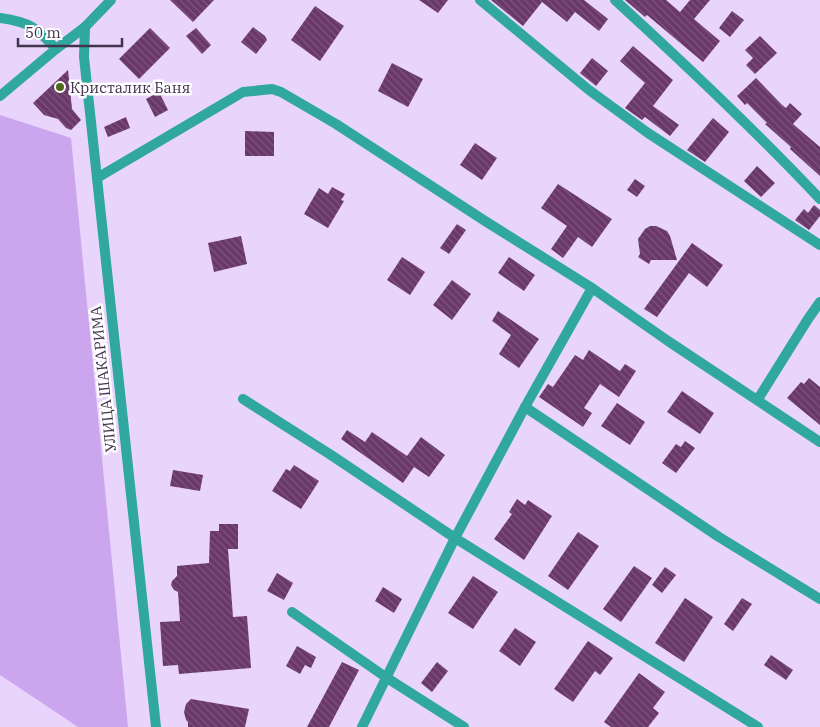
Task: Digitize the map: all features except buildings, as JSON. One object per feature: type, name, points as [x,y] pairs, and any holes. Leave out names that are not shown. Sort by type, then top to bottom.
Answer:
[{"type":"street","points":[[0,96],[56,49],[85,28],[110,0]]},
{"type":"street","points":[[480,0],[589,90],[648,133],[820,245]]},
{"type":"street","points":[[615,0],[699,77],[820,198]]},
{"type":"street","points":[[0,18],[32,26],[40,31],[56,49]]},
{"type":"street","name":"УЛИЦА ШАКАРИМА","points":[[85,28],[84,57],[96,178],[156,727]]},
{"type":"street","points":[[96,178],[243,92],[272,89],[281,92],[336,124],[592,288],[820,442]]},
{"type":"street","points":[[362,727],[456,538],[525,407],[592,288]]},
{"type":"street","points":[[758,399],[820,302]]},
{"type":"street","points":[[243,399],[456,538],[758,727]]},
{"type":"street","points":[[525,407],[719,537],[820,599]]},
{"type":"street","points":[[292,612],[387,678],[464,727]]},
{"type":"shaded area","points":[[0,115],[71,138],[128,727],[78,727],[0,675]]},
{"type":"place","name":"Кристалик Баня","points":[[60,87]]}]
